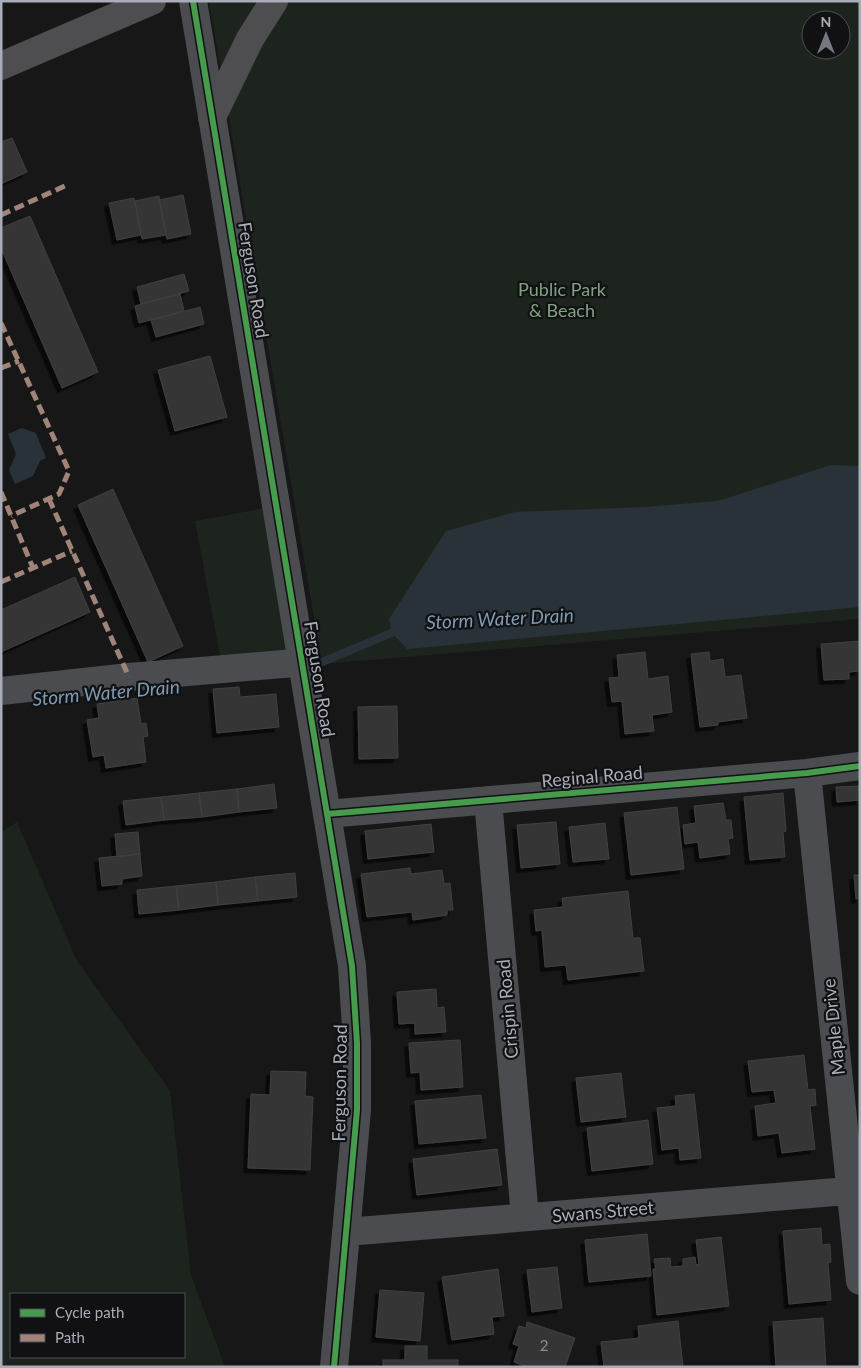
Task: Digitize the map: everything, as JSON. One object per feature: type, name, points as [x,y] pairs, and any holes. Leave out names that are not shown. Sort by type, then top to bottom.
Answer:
[{"type":"highway","points":[[1,66],[152,1]]},
{"type":"highway","points":[[212,117],[250,39],[274,1]]},
{"type":"street","name":"Ferguson Road","points":[[193,1],[352,966],[357,1044],[357,1110],[334,1367]]},
{"type":"street","points":[[1,691],[129,677],[295,664],[301,658]]},
{"type":"street","name":"Reginal Road","points":[[327,814],[806,773],[860,766]]},
{"type":"street","name":"Maple Drive","points":[[806,773],[855,1190],[860,1281]]},
{"type":"street","name":"Crispin Road","points":[[488,800],[525,1217]]},
{"type":"street","name":"Swans Street","points":[[346,1232],[855,1190]]},
{"type":"green space","name":"Public Park & Beach","points":[[209,1],[860,1],[860,619],[322,664]]},
{"type":"green space","points":[[265,508],[291,650],[220,656],[195,521]]},
{"type":"green space","points":[[17,822],[77,961],[170,1091],[191,1275],[225,1367],[1,1367],[1,832]]},
{"type":"water","points":[[22,428],[36,433],[46,458],[40,461],[33,476],[15,484],[9,470],[16,454],[8,434]]},
{"type":"water","points":[[831,465],[860,466],[860,607],[407,649],[392,633],[389,619],[446,531],[515,512],[645,507],[718,501]]},
{"type":"building","points":[[12,138],[27,172],[1,184],[1,142]]},
{"type":"building","points":[[183,195],[191,234],[167,239],[159,200]]},
{"type":"building","points":[[159,196],[166,235],[142,239],[135,201]]},
{"type":"building","points":[[134,198],[141,235],[117,240],[109,203]]},
{"type":"building","points":[[30,216],[98,372],[62,388],[1,248],[1,228]]},
{"type":"building","points":[[184,274],[189,291],[141,304],[137,287]]},
{"type":"building","points":[[180,294],[184,311],[139,323],[135,306]]},
{"type":"building","points":[[200,307],[204,324],[156,337],[151,320]]},
{"type":"building","points":[[210,356],[227,417],[175,431],[158,370]]},
{"type":"building","points":[[113,489],[183,646],[148,662],[78,505]]},
{"type":"building","points":[[75,577],[90,612],[1,652],[1,610]]},
{"type":"building","points":[[860,641],[860,671],[849,672],[849,679],[824,680],[821,644]]},
{"type":"building","points":[[645,652],[648,679],[668,676],[672,712],[652,715],[654,731],[625,734],[622,701],[612,702],[609,678],[619,677],[617,655]]},
{"type":"building","points":[[709,652],[710,661],[723,659],[725,677],[741,675],[747,718],[718,722],[718,725],[700,727],[691,654]]},
{"type":"building","points":[[239,687],[240,697],[276,694],[279,727],[217,733],[213,689]]},
{"type":"building","points":[[137,698],[141,724],[146,723],[148,736],[143,737],[146,762],[106,768],[104,755],[93,757],[87,720],[99,718],[97,704]]},
{"type":"building","points":[[397,706],[398,758],[359,759],[358,707]]},
{"type":"building","points":[[274,784],[277,808],[239,812],[237,789]]},
{"type":"building","points":[[860,786],[860,800],[837,802],[836,787]]},
{"type":"building","points":[[237,789],[239,812],[202,817],[199,793]]},
{"type":"building","points":[[199,793],[202,817],[164,820],[161,797]]},
{"type":"building","points":[[783,793],[786,831],[783,832],[785,857],[750,860],[744,797]]},
{"type":"building","points":[[161,797],[164,820],[126,825],[123,801]]},
{"type":"building","points":[[723,803],[726,820],[731,820],[733,838],[728,839],[730,854],[700,858],[698,842],[685,844],[683,825],[696,823],[694,806]]},
{"type":"building","points":[[677,807],[684,869],[631,875],[624,813]]},
{"type":"building","points":[[556,822],[560,864],[521,868],[517,825]]},
{"type":"building","points":[[605,823],[609,859],[573,862],[569,827]]},
{"type":"building","points":[[431,824],[434,852],[368,859],[365,831]]},
{"type":"building","points":[[138,832],[140,854],[117,857],[115,834]]},
{"type":"building","points":[[140,854],[142,876],[122,879],[122,884],[102,886],[99,858]]},
{"type":"building","points":[[410,868],[411,874],[442,870],[444,884],[450,883],[453,910],[447,910],[447,915],[413,920],[412,912],[367,917],[361,874]]},
{"type":"building","points":[[295,873],[297,897],[258,901],[255,877]]},
{"type":"building","points":[[854,875],[860,875],[860,898],[856,899]]},
{"type":"building","points":[[255,877],[258,901],[218,905],[216,882]]},
{"type":"building","points":[[216,882],[218,905],[179,910],[176,886]]},
{"type":"building","points":[[176,886],[179,910],[139,914],[137,890]]},
{"type":"building","points":[[628,891],[633,938],[640,938],[644,971],[568,980],[566,965],[545,967],[542,930],[536,931],[534,910],[563,907],[562,898]]},
{"type":"building","points":[[436,989],[437,1008],[444,1007],[446,1032],[415,1034],[415,1023],[399,1024],[397,992]]},
{"type":"building","points":[[460,1040],[463,1087],[421,1090],[420,1072],[411,1073],[409,1043]]},
{"type":"building","points":[[804,1055],[808,1090],[815,1089],[816,1105],[810,1106],[815,1149],[782,1153],[779,1133],[758,1136],[755,1106],[776,1103],[774,1090],[752,1092],[748,1061]]},
{"type":"building","points":[[271,1071],[306,1072],[305,1096],[313,1097],[310,1170],[248,1168],[251,1094],[270,1095]]},
{"type":"building","points":[[621,1073],[626,1117],[581,1122],[576,1078]]},
{"type":"building","points":[[694,1094],[701,1158],[680,1160],[679,1148],[662,1150],[657,1108],[676,1106],[675,1096]]},
{"type":"building","points":[[481,1095],[486,1138],[419,1144],[415,1101]]},
{"type":"building","points":[[648,1120],[653,1164],[592,1171],[587,1128]]},
{"type":"building","points":[[497,1149],[502,1185],[417,1195],[413,1159]]},
{"type":"building","points":[[821,1228],[822,1245],[830,1244],[831,1262],[828,1263],[831,1300],[789,1304],[783,1231]]},
{"type":"building","points":[[647,1234],[651,1276],[589,1282],[585,1240]]},
{"type":"building","points":[[721,1237],[729,1306],[657,1315],[653,1269],[656,1269],[654,1259],[670,1258],[671,1267],[683,1266],[683,1259],[695,1257],[696,1265],[699,1264],[696,1240]]},
{"type":"building","points":[[557,1267],[562,1308],[532,1312],[527,1270]]},
{"type":"building","points":[[498,1269],[504,1316],[492,1317],[494,1334],[452,1340],[442,1277]]},
{"type":"building","points":[[380,1290],[424,1293],[420,1341],[376,1337]]},
{"type":"building","points":[[823,1318],[826,1367],[776,1367],[773,1322]]},
{"type":"building","points":[[678,1321],[683,1367],[604,1367],[601,1342],[639,1338],[638,1326]]},
{"type":"building","points":[[527,1322],[575,1338],[565,1367],[527,1367],[514,1362],[519,1346],[513,1344],[519,1326],[526,1328]]},
{"type":"building","points":[[405,1346],[427,1346],[427,1360],[458,1360],[458,1367],[383,1367],[383,1360],[405,1360]]},
{"type":"waterway","name":"Storm Water Drain","points":[[308,668],[401,629]]},
{"type":"marked path","points":[[1,215],[67,185]]},
{"type":"marked path","points":[[1,323],[69,471],[59,494],[11,516]]},
{"type":"marked path","points":[[1,368],[19,361]]},
{"type":"marked path","points":[[1,492],[33,568]]},
{"type":"marked path","points":[[49,499],[129,677]]},
{"type":"marked path","points":[[1,582],[72,551]]},
{"type":"cycle path","points":[[193,1],[352,966],[357,1043],[357,1110],[334,1367]]},
{"type":"cycle path","points":[[327,814],[807,773],[860,766]]}]
